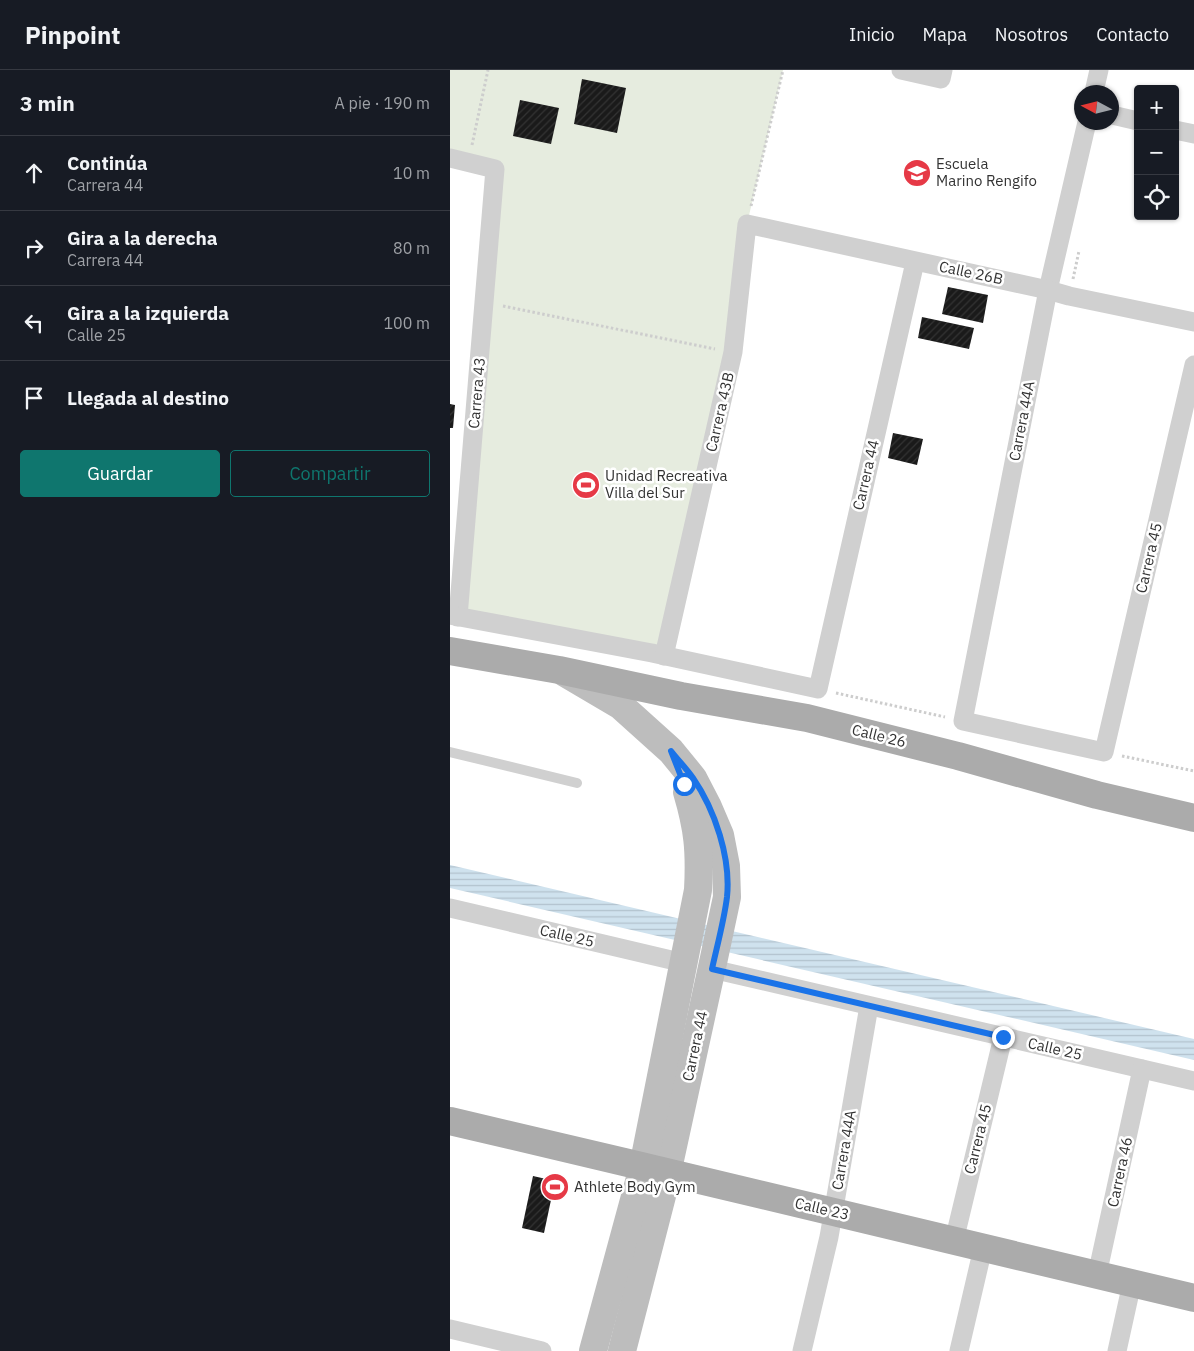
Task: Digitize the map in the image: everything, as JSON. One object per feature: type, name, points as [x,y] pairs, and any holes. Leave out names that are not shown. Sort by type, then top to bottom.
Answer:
[{"type":"main road","points":[[450,651],[559,670]]},
{"type":"main road","name":"Carrera 44","points":[[559,670],[621,706],[671,751],[693,778],[708,807],[720,836],[726,866],[727,897],[713,964],[655,1169],[593,1351]]},
{"type":"main road","name":"Calle 26","points":[[559,670],[681,696],[807,718],[958,756],[1097,795],[1194,818]]},
{"type":"main road","name":"Carrera 44","points":[[622,1351],[655,1169],[685,957],[698,890],[700,856],[695,822],[684,784],[671,751]]},
{"type":"main road","name":"Calle 23","points":[[450,1122],[1194,1298]]},
{"type":"street","points":[[901,70],[942,74]]},
{"type":"street","points":[[1096,85],[1099,70]]},
{"type":"street","points":[[1119,117],[1134,120]]},
{"type":"street","name":"Carrera 44A","points":[[963,721],[1048,290],[1085,130]]},
{"type":"street","points":[[1179,131],[1194,134]]},
{"type":"street","points":[[450,158],[468,163]]},
{"type":"street","name":"Carrera 43","points":[[454,616],[485,303],[495,168],[468,163]]},
{"type":"street","name":"Calle 26B","points":[[747,224],[1194,322]]},
{"type":"street","name":"Carrera 43B","points":[[664,656],[734,352],[747,224]]},
{"type":"street","name":"Carrera 44","points":[[818,689],[915,262]]},
{"type":"street","name":"Carrera 45","points":[[1104,752],[1194,365]]},
{"type":"street","points":[[454,616],[664,656],[818,689]]},
{"type":"street","points":[[963,721],[1104,752]]},
{"type":"street","name":"Calle 25","points":[[450,908],[685,957]]},
{"type":"street","name":"Calle 25","points":[[713,964],[869,1006],[1194,1081]]},
{"type":"street","name":"Carrera 44A","points":[[802,1351],[833,1212],[869,1006]]},
{"type":"street","name":"Carrera 45","points":[[954,1241],[1003,1037]]},
{"type":"street","name":"Carrera 46","points":[[1097,1275],[1142,1069]]},
{"type":"street","points":[[959,1351],[983,1248]]},
{"type":"street","points":[[1117,1351],[1132,1283]]},
{"type":"street","points":[[450,1330],[542,1351]]},
{"type":"lane","points":[[450,752],[576,783]]},
{"type":"path","points":[[468,163],[488,70]]},
{"type":"path","points":[[747,224],[783,70]]},
{"type":"path","points":[[485,303],[734,352]]},
{"type":"path","points":[[818,689],[963,721]]},
{"type":"path","points":[[1104,752],[1194,771]]},
{"type":"shaded area","name":"Unidad Recreativa Villa del Sur","points":[[450,70],[783,70],[747,224],[733,352],[664,656],[458,617],[495,169],[450,158]]},
{"type":"water","points":[[450,865],[1194,1039],[1194,1060],[450,888]]},
{"type":"building","points":[[582,79],[626,88],[617,133],[574,124]]},
{"type":"building","points":[[520,100],[559,108],[551,144],[513,136]]},
{"type":"building","points":[[948,287],[988,295],[983,323],[942,314]]},
{"type":"building","points":[[922,317],[974,328],[969,349],[918,338]]},
{"type":"building","points":[[450,404],[455,405],[453,428],[450,428]]},
{"type":"building","points":[[893,433],[923,439],[917,465],[888,458]]},
{"type":"building","points":[[533,1176],[555,1181],[544,1233],[522,1228]]},
{"type":"place","name":"Escuela Marino Rengifo","points":[[917,173]]},
{"type":"place","name":"Unidad Recreativa Villa del Sur","points":[[586,485]]},
{"type":"place","name":"Athlete Body Gym","points":[[555,1187]]},
{"type":"route","points":[[684,784],[671,751],[693,778],[708,807],[720,836],[726,866],[727,897],[712,969],[1003,1037]]}]
